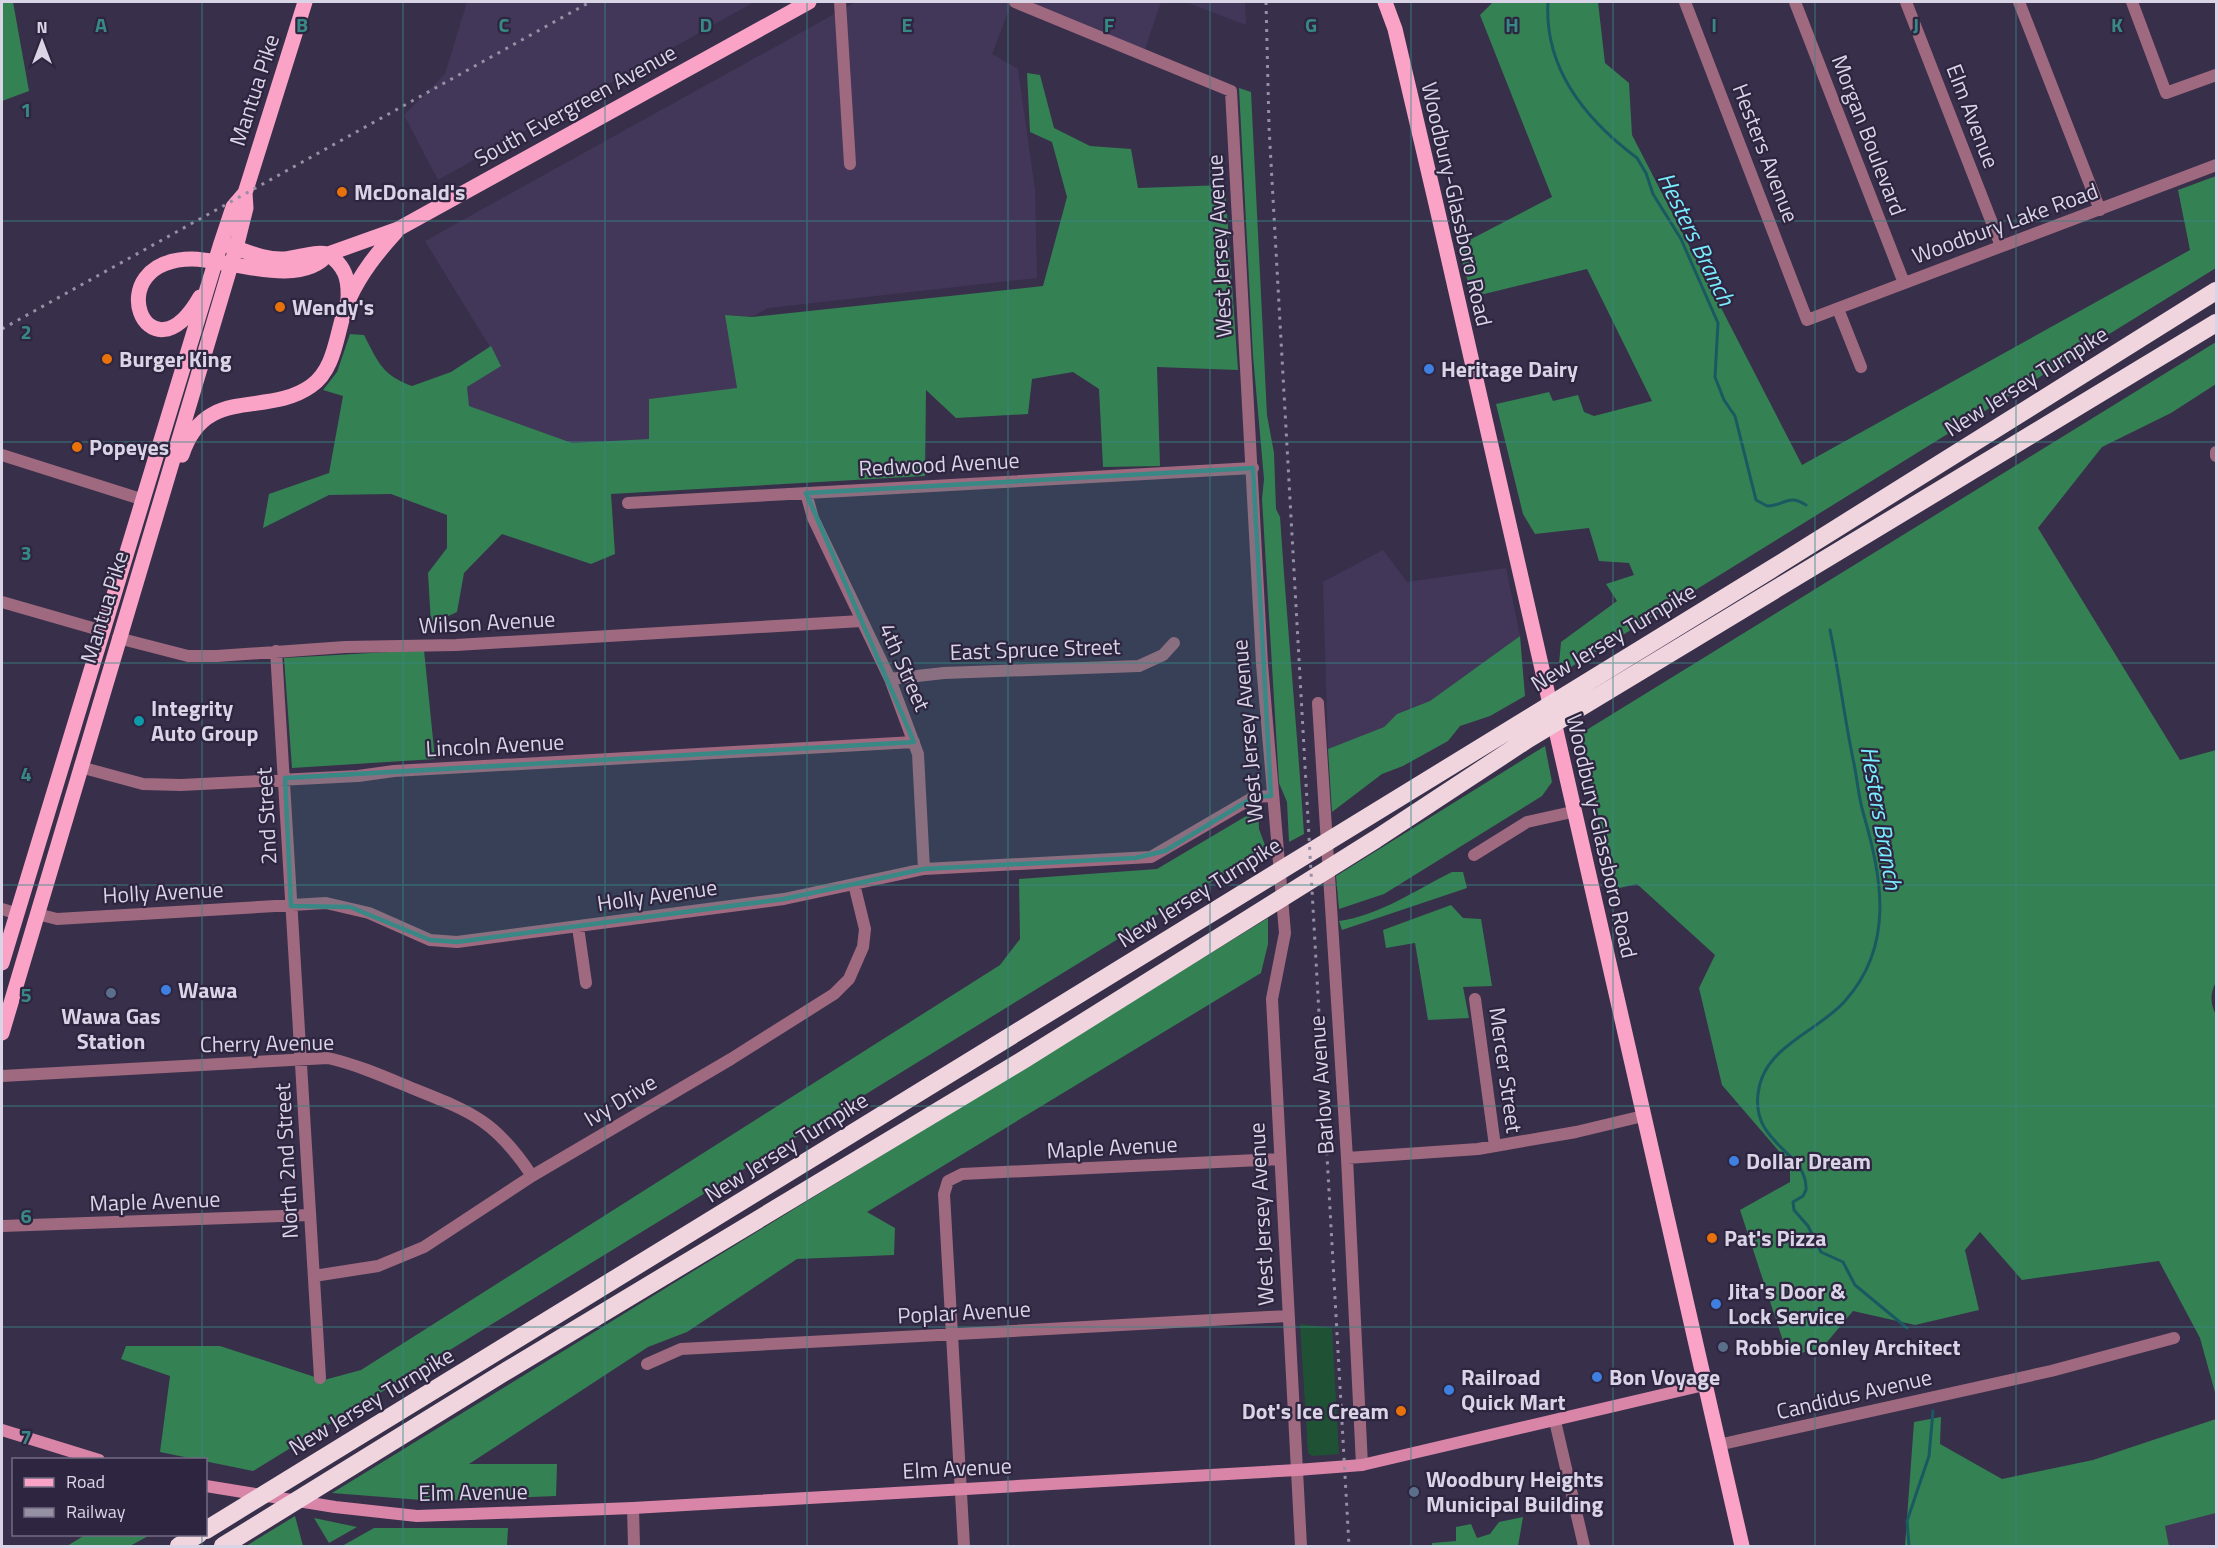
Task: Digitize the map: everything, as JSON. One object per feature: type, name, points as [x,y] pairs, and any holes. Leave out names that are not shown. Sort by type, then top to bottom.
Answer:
[{"type":"highway","name":"New Jersey Turnpike","points":[[207,1529],[1770,570],[2217,291]]},
{"type":"highway","name":"New Jersey Turnpike","points":[[223,1546],[508,1370],[1023,1060],[1376,839],[1528,739],[2217,323]]},
{"type":"highway","points":[[179,1546],[196,1536]]},
{"type":"main road","name":"Mantua Pike","points":[[2,963],[8,911],[103,631],[219,268],[246,208],[245,192],[305,2]]},
{"type":"main road","name":"South Evergreen Avenue","points":[[219,268],[190,314],[176,326],[157,328],[147,323],[140,315],[137,306],[139,293],[156,270],[179,260],[219,268],[257,271],[289,270],[322,262],[328,255],[398,229],[809,2]]},
{"type":"main road","name":"Woodbury-Glassboro Road","points":[[1385,2],[1395,29],[1572,812],[1742,1546]]},
{"type":"main road","name":"Woodbury-Glassboro Road","points":[[1395,29],[1398,2]]},
{"type":"main road","points":[[144,552],[158,533],[183,452],[196,428],[222,410],[245,403],[276,402],[294,397],[313,385],[330,361],[348,302],[370,261],[398,229]]},
{"type":"main road","name":"South Evergreen Avenue","points":[[229,245],[276,259],[320,253],[328,255]]},
{"type":"main road","points":[[328,255],[340,264],[347,276],[348,302]]},
{"type":"main road","name":"Mantua Pike","points":[[2,1033],[144,552],[219,268]]},
{"type":"main road","name":"Elm Avenue","points":[[211,1487],[335,1507],[417,1516],[633,1508],[1297,1470],[1362,1465],[1704,1385]]},
{"type":"main road","points":[[2,1430],[93,1458]]},
{"type":"street","points":[[840,2],[850,164]]},
{"type":"street","name":"West Jersey Avenue","points":[[1016,2],[1231,91],[1262,664],[1271,796],[1278,838],[1285,933],[1272,999],[1287,1316],[1301,1546]]},
{"type":"street","name":"Hesters Avenue","points":[[1685,2],[1807,320]]},
{"type":"street","name":"Morgan Boulevard","points":[[1795,2],[1904,283]]},
{"type":"street","name":"Elm Avenue","points":[[1906,2],[2001,246]]},
{"type":"street","points":[[2019,2],[2100,210]]},
{"type":"street","points":[[2132,2],[2166,93],[2217,75]]},
{"type":"street","name":"Woodbury Lake Road","points":[[1807,320],[2217,165]]},
{"type":"street","points":[[1838,309],[1861,367]]},
{"type":"street","points":[[2,455],[144,500]]},
{"type":"street","name":"Redwood Avenue","points":[[628,503],[1253,468]]},
{"type":"street","name":"4th Street","points":[[806,493],[813,518],[890,679],[918,754],[924,869]]},
{"type":"street","points":[[2,602],[103,631]]},
{"type":"street","name":"Wilson Avenue","points":[[118,638],[188,656],[469,644],[861,621]]},
{"type":"street","name":"East Spruce Street","points":[[890,679],[944,673],[1139,666],[1163,655],[1174,643]]},
{"type":"street","name":"2nd Street","points":[[276,651],[291,906]]},
{"type":"street","name":"Barlow Avenue","points":[[1318,703],[1347,1158],[1362,1465]]},
{"type":"street","name":"Lincoln Avenue","points":[[80,767],[143,784],[181,785],[914,742]]},
{"type":"street","name":"Holly Avenue","points":[[37,914],[57,920],[326,903],[350,907],[430,940],[457,942],[784,899],[924,869],[1151,857],[1254,797],[1271,796]]},
{"type":"street","points":[[1474,855],[1527,822],[1572,812]]},
{"type":"street","name":"Ivy Drive","points":[[314,1276],[351,1272],[395,1260],[424,1247],[532,1176],[731,1059],[843,986],[856,966],[864,938],[863,913],[854,884]]},
{"type":"street","name":"North 2nd Street","points":[[291,906],[320,1378]]},
{"type":"street","points":[[578,927],[586,983]]},
{"type":"street","name":"Mercer Street","points":[[1475,999],[1495,1146]]},
{"type":"street","name":"Cherry Avenue","points":[[2,1076],[328,1058],[355,1064],[465,1109],[487,1123],[507,1141],[532,1176]]},
{"type":"street","points":[[1347,1158],[1495,1146],[1642,1116]]},
{"type":"street","name":"Maple Avenue","points":[[952,1334],[944,1194],[948,1181],[962,1174],[1280,1159]]},
{"type":"street","name":"Maple Avenue","points":[[2,1226],[310,1215]]},
{"type":"street","name":"Poplar Avenue","points":[[647,1365],[681,1349],[1287,1316]]},
{"type":"street","points":[[952,1334],[964,1546]]},
{"type":"street","name":"Candidus Avenue","points":[[1718,1445],[2051,1371],[2174,1338]]},
{"type":"street","points":[[1555,1421],[1584,1546]]},
{"type":"street","points":[[633,1508],[634,1546]]},
{"type":"highlighted area","points":[[1253,468],[1271,796],[1254,797],[1165,851],[1135,858],[924,869],[784,899],[457,942],[430,940],[350,907],[291,906],[285,778],[914,742],[806,493]]},
{"type":"shaded area","points":[[467,2],[754,2],[438,180],[404,115],[445,74]]},
{"type":"shaded area","points":[[856,2],[1161,2],[1143,55],[1011,4],[992,54],[1018,69],[1035,190],[1037,278],[768,308],[752,317],[726,315],[737,389],[649,399],[650,439],[572,443],[468,406],[467,387],[501,365],[425,241]]},
{"type":"shaded area","points":[[1186,2],[1245,2],[1246,25]]},
{"type":"shaded area","points":[[1383,550],[1407,582],[1506,568],[1520,636],[1430,701],[1397,714],[1384,727],[1328,749],[1323,582]]},
{"type":"shaded area","points":[[2216,1513],[2216,1546],[2169,1546],[2165,1526]]},
{"type":"green space","points":[[2,2],[13,2],[29,91],[2,101]]},
{"type":"green space","points":[[1493,2],[1598,2],[1605,63],[1629,83],[1632,135],[1802,465],[2190,250],[2178,190],[2216,176],[2216,268],[1558,675],[1561,642],[1617,601],[1606,584],[1634,575],[1629,563],[1599,561],[1589,528],[1535,534],[1523,514],[1496,404],[1549,392],[1553,401],[1578,395],[1584,412],[1594,416],[1652,401],[1587,269],[1472,297],[1458,246],[1552,197],[1480,15]]},
{"type":"green space","points":[[1027,73],[1040,75],[1054,128],[1090,146],[1131,149],[1138,188],[1225,185],[1238,370],[1157,367],[1160,466],[1103,467],[1099,389],[1073,372],[1032,379],[1028,414],[956,418],[926,390],[925,476],[611,494],[615,554],[591,564],[502,534],[464,573],[457,612],[431,624],[428,573],[447,548],[447,515],[391,494],[329,495],[263,528],[269,494],[329,473],[343,396],[323,390],[337,372],[350,334],[364,335],[373,353],[387,372],[412,386],[451,372],[491,346],[501,366],[467,387],[469,406],[572,443],[649,439],[649,399],[737,388],[725,315],[752,317],[1043,286],[1067,197],[1052,142],[1030,132]]},
{"type":"green space","points":[[1239,88],[1251,92],[1267,415],[1274,453],[1276,509],[1280,517],[1304,834],[1289,842],[1287,802],[1279,783],[1262,499],[1264,479],[1253,356]]},
{"type":"green space","points":[[2216,342],[2216,384],[2171,413],[2102,447],[2038,528],[2180,760],[2216,750],[2216,982],[2212,998],[2216,1015],[2216,1396],[2200,1338],[2159,1261],[2022,1280],[1980,1232],[1965,1250],[1979,1310],[1915,1325],[1853,1311],[1822,1348],[1788,1356],[1740,1210],[1790,1182],[1790,1164],[1722,1085],[1699,988],[1715,955],[1637,884],[1615,889],[1580,734]]},
{"type":"green space","points":[[1520,636],[1525,696],[1490,716],[1460,726],[1448,741],[1403,766],[1382,774],[1332,812],[1328,749],[1384,727],[1397,714],[1430,701]]},
{"type":"green space","points":[[424,650],[435,759],[292,768],[284,658]]},
{"type":"green space","points":[[1545,746],[1552,782],[1542,796],[1384,894],[1339,909],[1336,876]]},
{"type":"green space","points":[[1258,809],[1259,829],[1266,848],[253,1471],[207,1462],[207,1458],[189,1458],[160,1452],[170,1376],[121,1359],[126,1346],[220,1346],[324,1380],[361,1370],[1000,965],[1020,939],[1019,879],[1157,869]]},
{"type":"green space","points":[[1452,872],[1463,872],[1467,888],[1342,930],[1339,921],[1383,908]]},
{"type":"green space","points":[[1451,905],[1463,918],[1481,919],[1492,986],[1463,987],[1469,1018],[1428,1020],[1415,943],[1386,948],[1383,930]]},
{"type":"green space","points":[[1268,918],[1268,944],[1261,973],[867,1212],[895,1228],[894,1255],[797,1259],[687,1332],[648,1347],[469,1464],[557,1464],[556,1496],[434,1501],[332,1493]]},
{"type":"green space","points":[[1300,1324],[1332,1328],[1339,1454],[1312,1456],[1308,1453]]},
{"type":"green space","points":[[1941,1417],[1940,1444],[2002,1479],[2093,1460],[2216,1419],[2216,1513],[2165,1526],[2169,1546],[1905,1546],[1914,1422]]},
{"type":"green space","points":[[295,1516],[303,1546],[246,1546]]},
{"type":"green space","points":[[1523,1517],[1518,1546],[1432,1546],[1432,1543],[1456,1541],[1456,1527],[1471,1524],[1477,1538],[1490,1534],[1499,1522]]},
{"type":"green space","points":[[314,1518],[357,1527],[329,1543]]},
{"type":"green space","points":[[374,1528],[508,1528],[507,1546],[342,1546]]},
{"type":"green space","points":[[83,1536],[148,1536],[130,1546],[67,1546]]},
{"type":"waterway","name":"Hesters Branch","points":[[1548,2],[1553,49],[1561,71],[1585,110],[1618,143],[1637,158],[1646,173],[1653,194],[1681,239],[1718,323],[1715,377],[1724,400],[1735,416],[1756,500],[1767,506],[1790,500],[1806,505]]},
{"type":"waterway","name":"Hesters Branch","points":[[1830,630],[1860,799],[1879,886],[1878,934],[1872,957],[1861,980],[1845,1001],[1834,1012],[1793,1041],[1770,1064],[1762,1077],[1758,1094],[1758,1111],[1771,1137],[1790,1156],[1804,1177],[1806,1190],[1803,1196],[1793,1202],[1794,1210],[1808,1226],[1821,1252],[1843,1262],[1855,1285],[1907,1328]]},
{"type":"waterway","name":"Hesters Branch","points":[[1909,1546],[1907,1521],[1929,1456],[1933,1411]]},
{"type":"railway","points":[[2,329],[590,2]]},
{"type":"railway","points":[[1266,2],[1269,127],[1349,1546]]},
{"type":"place","name":"McDonald's","points":[[342,192]]},
{"type":"place","name":"Wendy's","points":[[280,307]]},
{"type":"place","name":"Burger King","points":[[107,359]]},
{"type":"place","name":"Heritage Dairy","points":[[1429,369]]},
{"type":"place","name":"Popeyes","points":[[77,447]]},
{"type":"place","name":"Integrity Auto Group","points":[[139,721]]},
{"type":"place","name":"Wawa","points":[[166,990]]},
{"type":"place","name":"Wawa Gas Station","points":[[111,993]]},
{"type":"place","name":"Dollar Dream","points":[[1734,1161]]},
{"type":"place","name":"Pat's Pizza","points":[[1712,1238]]},
{"type":"place","name":"Jita's Door & Lock Service","points":[[1716,1304]]},
{"type":"place","name":"Robbie Conley Architect","points":[[1723,1347]]},
{"type":"place","name":"Bon Voyage","points":[[1597,1377]]},
{"type":"place","name":"Railroad Quick Mart","points":[[1449,1390]]},
{"type":"place","name":"Dot's Ice Cream","points":[[1401,1411]]},
{"type":"place","name":"Woodbury Heights Municipal Building","points":[[1414,1492]]}]
